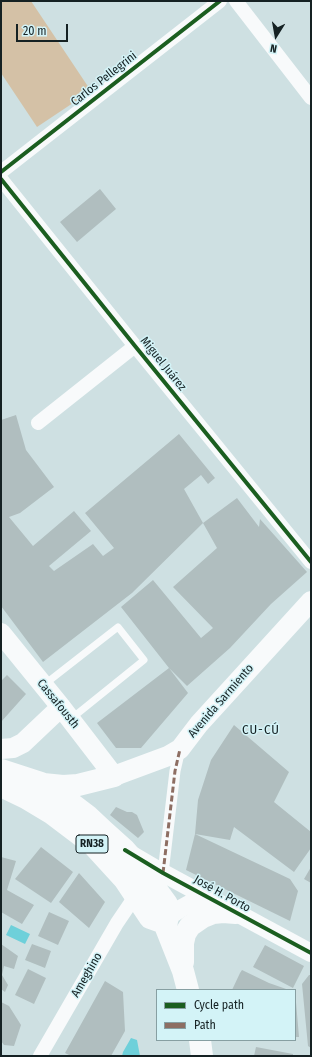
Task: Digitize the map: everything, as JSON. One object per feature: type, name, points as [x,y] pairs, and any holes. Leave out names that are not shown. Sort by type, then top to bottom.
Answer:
[{"type":"main road","name":"Avenida Sarmiento","points":[[114,776],[168,756],[180,748],[199,724],[311,601]]},
{"type":"main road","name":"Cassafousth","points":[[1,633],[66,713],[114,776]]},
{"type":"main road","points":[[1,749],[13,748],[23,743],[66,713]]},
{"type":"main road","name":"RN38","points":[[1,770],[41,783],[74,805],[125,850],[145,873],[167,904],[167,929],[186,981]]},
{"type":"main road","points":[[1,782],[20,785],[41,783],[63,786],[78,785],[114,776]]},
{"type":"main road","points":[[104,831],[93,816],[89,802],[100,787],[114,776]]},
{"type":"main road","name":"RN38","points":[[1,786],[26,798],[51,813],[92,844],[124,879],[150,918],[167,929]]},
{"type":"main road","points":[[186,981],[183,943],[185,934],[190,926],[203,917],[213,913],[236,913]]},
{"type":"main road","points":[[200,1041],[202,1056]]},
{"type":"street","name":"Carlos Pellegrini","points":[[1,172],[220,1]]},
{"type":"street","points":[[236,1],[311,98]]},
{"type":"street","name":"Miguel Juárez","points":[[1,179],[311,562]]},
{"type":"street","points":[[38,423],[135,346]]},
{"type":"street","points":[[163,873],[175,771],[180,748]]},
{"type":"street","name":"José H. Porto","points":[[125,850],[215,902],[311,953]]},
{"type":"street","name":"Ameghino","points":[[40,1056],[117,922],[136,895]]},
{"type":"street","points":[[167,929],[172,915],[189,904],[199,901],[215,902]]},
{"type":"lane","points":[[44,686],[118,627],[144,660],[66,713]]},
{"type":"shaded area","points":[[1,1],[31,1],[91,91],[37,127],[1,73]]},
{"type":"water","points":[[11,925],[30,934],[25,944],[6,935]]},
{"type":"water","points":[[131,1038],[137,1040],[140,1056],[122,1056],[123,1052]]},
{"type":"building","points":[[100,189],[116,209],[77,242],[60,222]]},
{"type":"building","points":[[16,415],[26,450],[54,487],[20,513],[9,517],[33,546],[74,511],[91,531],[49,566],[54,571],[93,544],[103,556],[114,548],[85,513],[179,434],[215,478],[208,484],[201,475],[184,489],[203,523],[132,593],[43,662],[1,606],[1,420]]},
{"type":"building","points":[[237,498],[259,527],[260,519],[307,572],[271,604],[230,648],[187,686],[169,668],[121,607],[153,580],[201,638],[213,628],[173,587],[217,548],[203,523]]},
{"type":"building","points":[[169,668],[188,693],[141,748],[116,748],[97,723]]},
{"type":"building","points":[[7,675],[26,694],[1,722],[1,681]]},
{"type":"building","points":[[234,725],[289,772],[274,802],[311,832],[311,848],[294,872],[234,827],[230,840],[195,834],[198,800],[211,760]]},
{"type":"building","points":[[116,807],[137,815],[144,832],[138,838],[110,815]]},
{"type":"building","points":[[195,834],[290,879],[298,891],[290,921],[186,870]]},
{"type":"building","points":[[41,847],[73,872],[51,903],[15,879]]},
{"type":"building","points":[[1,857],[16,861],[7,890],[34,905],[22,924],[1,912]]},
{"type":"building","points":[[311,867],[311,883],[304,879]]},
{"type":"building","points":[[79,873],[105,902],[89,928],[59,902]]},
{"type":"building","points":[[49,912],[69,921],[58,945],[38,936]]},
{"type":"building","points":[[1,944],[18,956],[14,969],[4,966],[2,975],[8,985],[5,992],[1,989]]},
{"type":"building","points":[[32,944],[51,951],[45,968],[25,960]]},
{"type":"building","points":[[265,945],[304,966],[293,988],[253,967]]},
{"type":"building","points":[[28,969],[46,978],[34,1004],[15,995]]},
{"type":"building","points":[[242,970],[269,983],[286,989],[232,989]]},
{"type":"building","points":[[309,975],[311,975],[311,1048],[308,1046],[302,984]]},
{"type":"building","points":[[105,981],[123,992],[125,1031],[111,1056],[71,1056],[65,1053]]},
{"type":"building","points":[[1,1002],[9,1006],[21,1025],[14,1046],[4,1045],[1,1041]]},
{"type":"building","points":[[296,1002],[299,1037],[296,1037]]},
{"type":"building","points":[[256,1047],[293,1054],[293,1056],[254,1056]]},
{"type":"marked path","points":[[163,873],[175,771],[180,749]]},
{"type":"cycle path","points":[[1,172],[220,1]]},
{"type":"cycle path","points":[[1,179],[311,562]]},
{"type":"cycle path","points":[[125,850],[163,873],[311,953]]},
{"type":"district","name":"CU-CÚ","points":[[261,730]]}]
